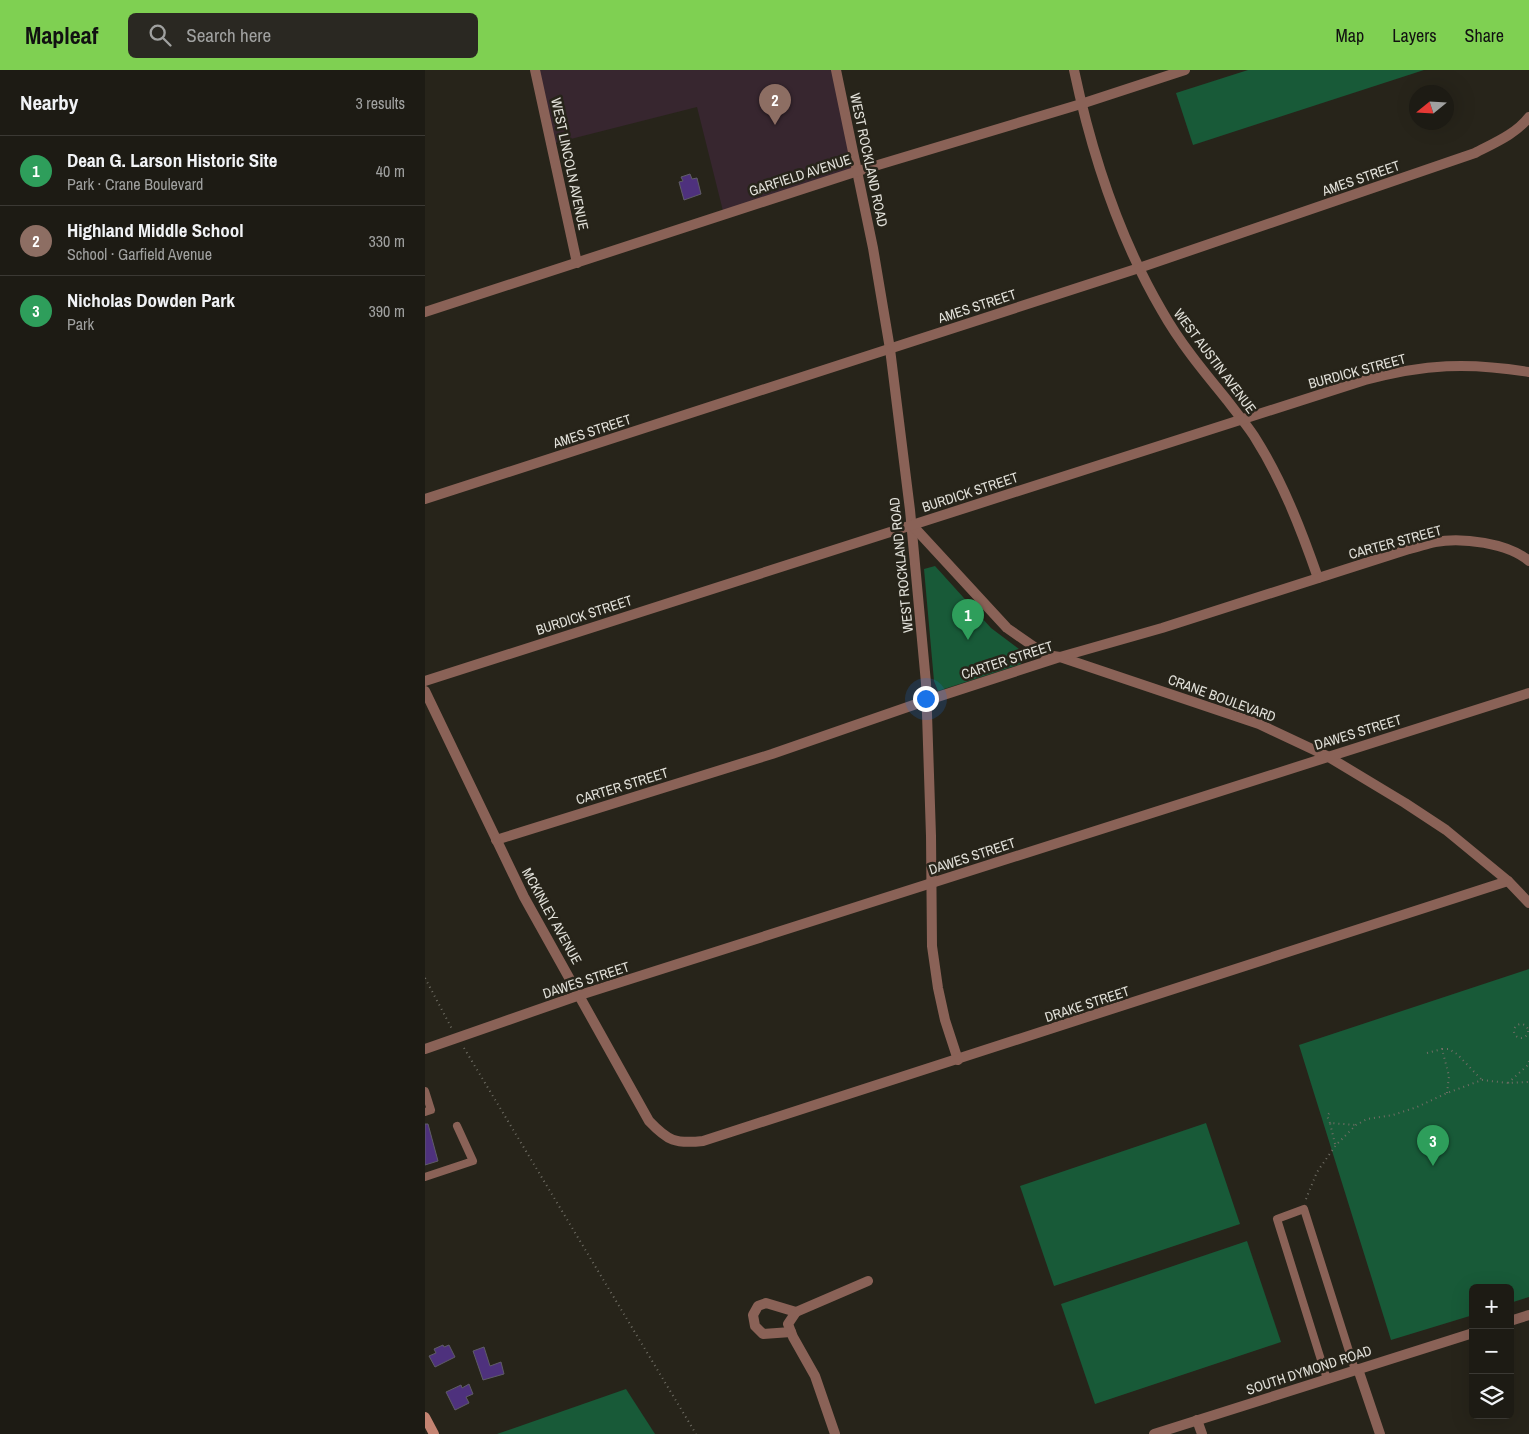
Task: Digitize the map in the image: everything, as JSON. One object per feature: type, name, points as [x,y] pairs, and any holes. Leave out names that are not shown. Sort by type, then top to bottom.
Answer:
[{"type":"main road","points":[[425,1417],[434,1434]]},
{"type":"street","name":"WEST LINCOLN AVENUE","points":[[535,70],[577,263]]},
{"type":"street","name":"WEST ROCKLAND ROAD","points":[[835,70],[873,248],[890,349],[912,525],[926,683],[925,701],[931,836],[931,946],[945,1020],[958,1060]]},
{"type":"street","name":"WEST AUSTIN AVENUE","points":[[1073,70],[1100,174],[1120,228],[1139,268],[1162,312],[1189,353],[1254,436],[1282,488],[1299,525],[1318,578]]},
{"type":"street","name":"GARFIELD AVENUE","points":[[425,312],[858,171],[1081,104],[1185,70]]},
{"type":"street","name":"AMES STREET","points":[[425,499],[1139,268],[1475,153],[1506,137],[1529,119]]},
{"type":"street","name":"BURDICK STREET","points":[[425,681],[1365,380],[1432,366],[1467,365],[1529,372]]},
{"type":"street","name":"CRANE BOULEVARD","points":[[912,525],[1007,628],[1046,655],[1060,657],[1259,724],[1327,756],[1446,830],[1508,881],[1529,903]]},
{"type":"street","name":"CARTER STREET","points":[[496,840],[772,754],[1060,657],[1162,628],[1409,549],[1444,541],[1458,540],[1486,543],[1508,550],[1529,561]]},
{"type":"street","name":"MCKINLEY AVENUE","points":[[425,691],[524,897],[649,1121],[663,1135],[673,1140]]},
{"type":"street","name":"DAWES STREET","points":[[425,1049],[580,996],[1529,693]]},
{"type":"street","name":"DRAKE STREET","points":[[673,1140],[703,1141],[1508,881]]},
{"type":"street","points":[[835,1434],[815,1376],[788,1324],[796,1312],[868,1282]]},
{"type":"street","points":[[791,1332],[763,1334],[755,1326],[753,1315],[757,1306],[766,1303],[796,1312]]},
{"type":"street","points":[[1514,1320],[1529,1315]]},
{"type":"street","name":"SOUTH DYMOND ROAD","points":[[1154,1434],[1469,1334]]},
{"type":"street","points":[[1357,1369],[1380,1434]]},
{"type":"street","points":[[1197,1420],[1202,1434]]},
{"type":"lane","points":[[425,1092],[431,1110],[425,1112]]},
{"type":"lane","points":[[425,1177],[473,1161],[457,1126]]},
{"type":"lane","points":[[1327,1379],[1277,1219],[1304,1209],[1357,1369]]},
{"type":"path","points":[[425,978],[458,1038],[696,1434]]},
{"type":"path","points":[[1519,1025],[1525,1026],[1528,1034],[1522,1038],[1518,1037],[1515,1033],[1515,1027],[1519,1025]]},
{"type":"path","points":[[1442,1049],[1449,1076],[1447,1093]]},
{"type":"path","points":[[1427,1053],[1449,1049],[1457,1054],[1482,1080]]},
{"type":"path","points":[[1509,1083],[1528,1065],[1529,1061]]},
{"type":"path","points":[[1304,1209],[1303,1204],[1317,1172],[1335,1145],[1356,1125],[1367,1119],[1393,1115],[1417,1107],[1482,1080],[1509,1083],[1529,1082]]},
{"type":"path","points":[[1330,1112],[1327,1116],[1335,1145]]},
{"type":"path","points":[[1329,1123],[1356,1125]]},
{"type":"shaded area","points":[[535,70],[836,70],[858,171],[724,215],[697,107],[551,144]]},
{"type":"green space","points":[[1248,70],[1424,70],[1193,145],[1176,93]]},
{"type":"green space","points":[[935,566],[991,628],[1023,652],[1021,664],[938,691],[934,681],[924,569]]},
{"type":"green space","points":[[1529,969],[1529,1297],[1514,1302],[1514,1284],[1469,1284],[1469,1316],[1391,1340],[1299,1045]]},
{"type":"green space","points":[[1206,1123],[1240,1224],[1054,1286],[1020,1186]]},
{"type":"green space","points":[[1247,1241],[1281,1342],[1095,1404],[1061,1304]]},
{"type":"green space","points":[[626,1389],[655,1434],[497,1434]]},
{"type":"building","points":[[690,174],[692,179],[697,178],[701,194],[684,200],[679,182],[683,181],[681,177]]},
{"type":"building","points":[[425,1124],[428,1124],[438,1161],[425,1165]]},
{"type":"building","points":[[443,1345],[444,1347],[449,1345],[455,1357],[435,1367],[429,1356],[436,1353],[434,1349]]},
{"type":"building","points":[[484,1347],[490,1366],[501,1362],[504,1374],[483,1380],[473,1351]]},
{"type":"building","points":[[469,1384],[473,1394],[466,1397],[469,1403],[455,1410],[446,1392],[461,1385],[462,1388]]},
{"type":"place","name":"Highland Middle School","points":[[775,125]]},
{"type":"place","name":"Dean G. Larson Historic Site","points":[[968,640]]},
{"type":"place","name":"Nicholas Dowden Park","points":[[1433,1166]]}]
